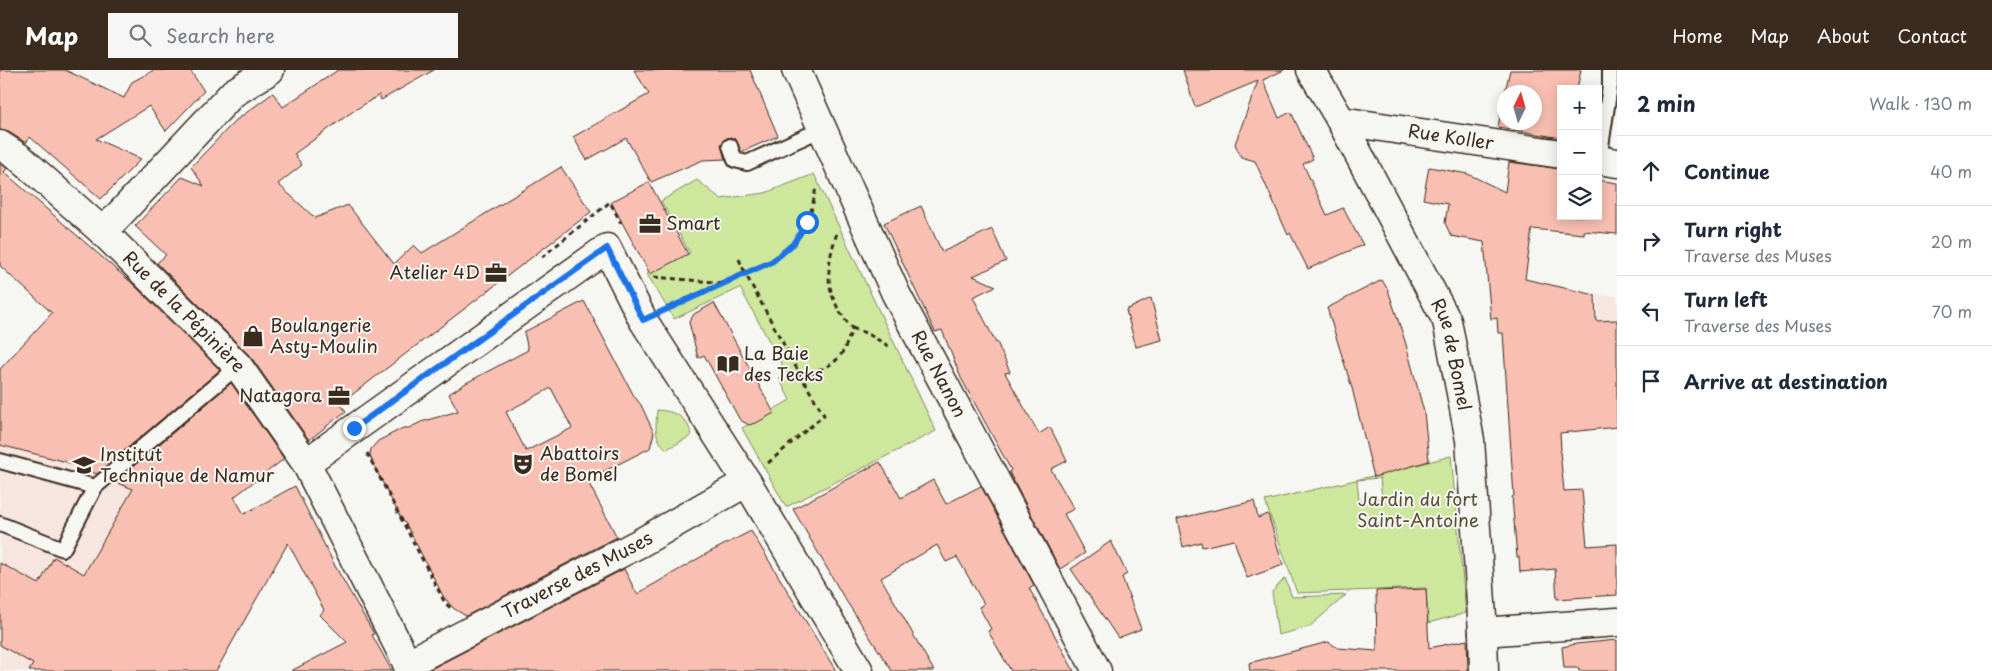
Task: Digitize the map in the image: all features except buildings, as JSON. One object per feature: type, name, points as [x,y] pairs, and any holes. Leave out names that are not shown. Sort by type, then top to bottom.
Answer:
[{"type":"street","points":[[103,232],[233,93],[270,70]]},
{"type":"street","name":"Rue Nanon","points":[[796,70],[901,302],[1098,671]]},
{"type":"street","name":"Rue de Bomel","points":[[1312,70],[1447,321],[1470,440],[1484,671]]},
{"type":"street","name":"Rue Koller","points":[[1341,121],[1557,153]]},
{"type":"street","name":"Rue de la Pépinière","points":[[0,145],[20,158],[103,232],[238,366],[306,463],[409,668]]},
{"type":"street","points":[[306,463],[607,248],[643,320],[747,482],[859,671]]},
{"type":"street","name":"Traverse des Muses","points":[[409,668],[640,543],[747,482]]},
{"type":"street","points":[[1483,632],[1617,622]]},
{"type":"lane","points":[[1605,161],[1610,70]]},
{"type":"lane","points":[[730,146],[735,160],[747,163],[827,141]]},
{"type":"lane","points":[[0,524],[63,549],[95,487],[238,366]]},
{"type":"lane","points":[[0,461],[95,487]]},
{"type":"path","points":[[643,320],[773,261],[793,244],[807,222],[827,141]]},
{"type":"path","points":[[802,378],[839,360],[847,346],[852,328],[844,319],[831,293],[828,268],[833,243],[850,192]]},
{"type":"path","points":[[739,259],[824,416],[747,482]]},
{"type":"path","points":[[651,276],[724,282]]},
{"type":"path","points":[[354,428],[445,604],[454,611]]},
{"type":"shaded area","name":"Institut Technique de Namur","points":[[103,259],[180,330],[230,389],[174,432],[149,479],[133,490],[87,671],[0,671],[0,369]]},
{"type":"shaded area","points":[[1597,294],[1617,296],[1617,425],[1606,425]]},
{"type":"green space","points":[[814,174],[936,431],[786,507],[742,428],[790,400],[779,378],[787,374],[740,288],[674,319],[647,274],[690,253],[661,201],[697,180],[721,199],[765,193]]},
{"type":"green space","points":[[657,410],[680,416],[690,429],[691,436],[667,449],[657,436]]},
{"type":"green space","name":"Jardin du fort Saint-Antoine","points":[[1451,456],[1466,613],[1428,623],[1426,588],[1297,593],[1265,501]],"holes":[[[1380,478],[1382,498],[1359,501],[1357,480]]]},
{"type":"green space","points":[[1285,578],[1292,597],[1346,595],[1309,627],[1278,635],[1272,592]]},
{"type":"place","name":"Smart","points":[[650,224]]},
{"type":"place","name":"Atelier 4D","points":[[496,273]]},
{"type":"place","name":"Boulangerie Asty-Moulin","points":[[253,336]]},
{"type":"place","name":"La Baie des Tecks","points":[[728,364]]},
{"type":"place","name":"Natagora","points":[[339,396]]},
{"type":"place","name":"Abattoirs de Bomel","points":[[523,464]]},
{"type":"place","name":"Institut Technique de Namur","points":[[84,465]]},
{"type":"route","points":[[354,428],[607,248],[643,320],[773,261],[793,244],[807,222]]}]
